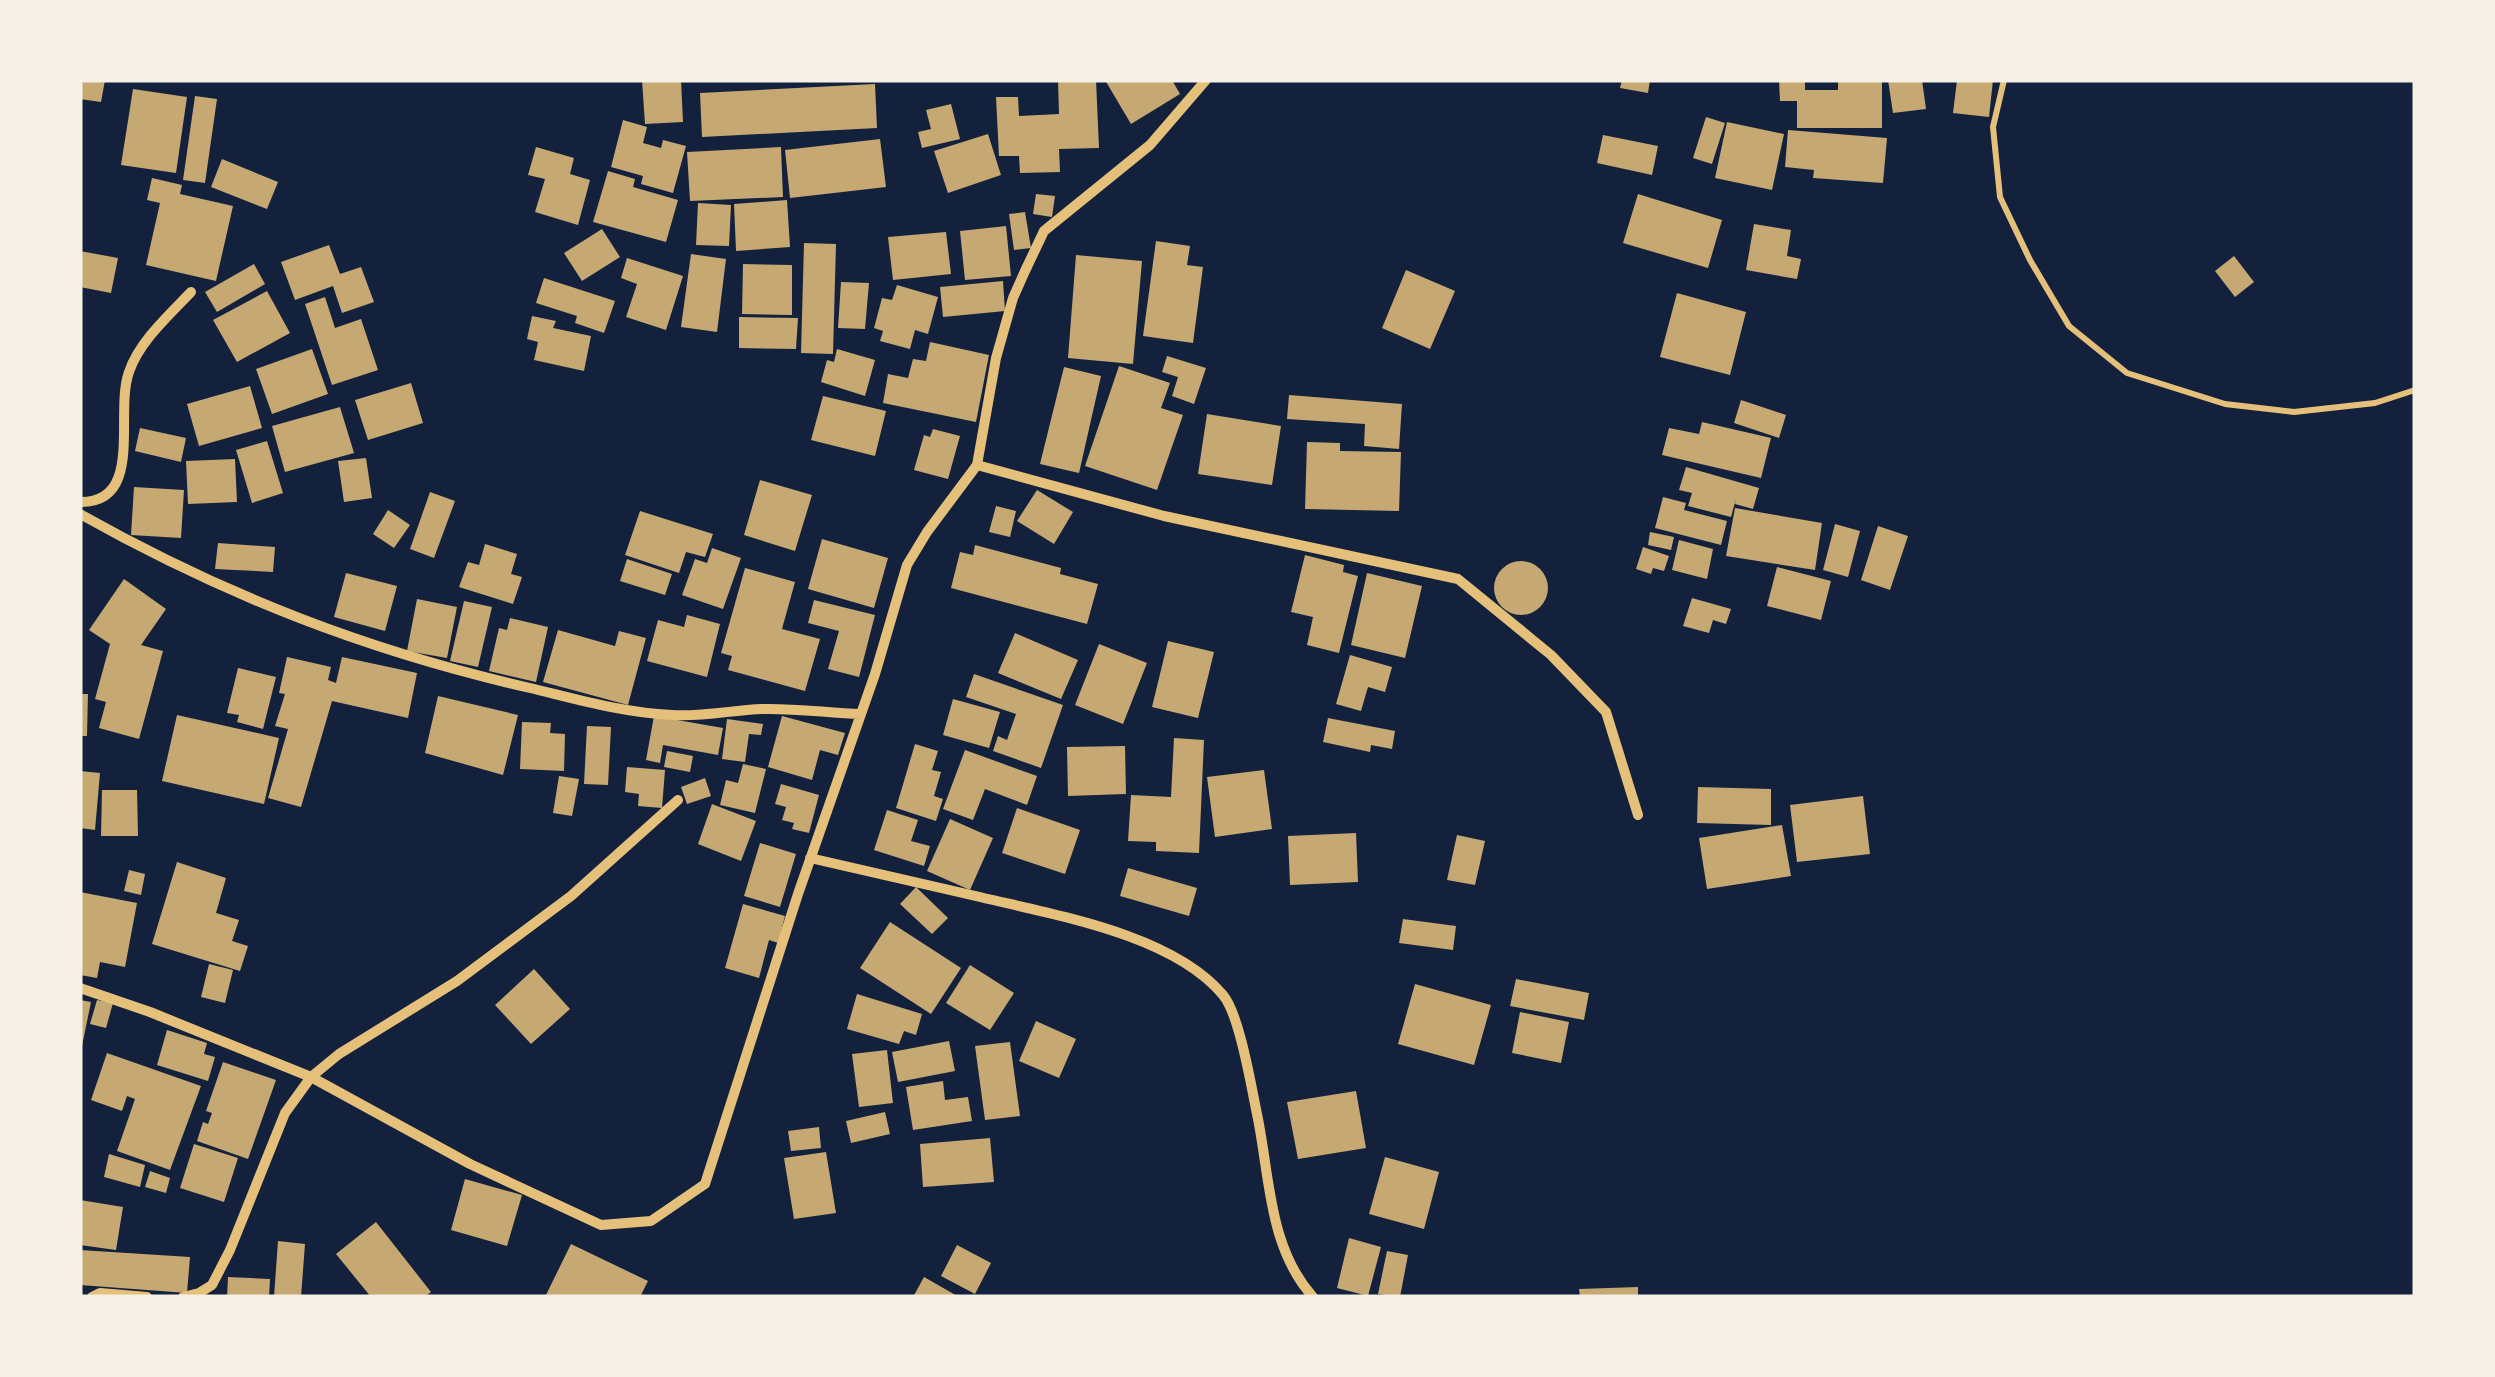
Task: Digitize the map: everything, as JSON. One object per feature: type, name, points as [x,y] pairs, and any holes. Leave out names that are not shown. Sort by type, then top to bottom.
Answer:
[{"type":"street","points":[[80,988],[311,1077],[470,1164],[601,1226],[651,1221],[705,1184],[907,565],[977,465],[996,358],[1013,298],[1044,232],[1150,145],[1206,80]]},
{"type":"street","points":[[80,502],[106,497],[119,484],[128,372],[142,348],[190,292]]},
{"type":"street","points":[[977,465],[1164,516],[1458,580],[1551,655],[1606,712],[1638,815]]},
{"type":"street","points":[[80,514],[188,572],[259,603],[330,632],[434,665],[601,705],[669,715],[717,715],[762,709],[861,714]]},
{"type":"street","points":[[183,1297],[212,1284],[230,1250],[285,1113],[311,1077],[339,1054],[457,981],[571,896],[678,800]]},
{"type":"street","points":[[810,858],[1076,920],[1141,940],[1196,972],[1225,997],[1240,1040],[1255,1106],[1277,1232],[1313,1297]]},
{"type":"street","points":[[92,1297],[100,1293],[147,1297]]},
{"type":"path","points":[[2004,80],[1994,127],[2000,197],[2030,260],[2069,326],[2127,372],[2225,404],[2294,412],[2375,403],[2415,390]]},
{"type":"building","points":[[80,80],[105,80],[101,102],[80,99]]},
{"type":"building","points":[[642,80],[681,80],[683,122],[645,124]]},
{"type":"building","points":[[1058,80],[1096,80],[1099,148],[1059,149],[1060,172],[1020,173],[1019,156],[999,156],[996,97],[1018,97],[1019,116],[1059,114]]},
{"type":"building","points":[[1105,80],[1172,80],[1180,94],[1131,124]]},
{"type":"building","points":[[1622,80],[1650,80],[1648,93],[1620,88]]},
{"type":"building","points":[[1779,80],[1805,80],[1805,90],[1838,90],[1838,80],[1882,80],[1882,128],[1797,128],[1797,101],[1780,101]]},
{"type":"building","points":[[1888,80],[1922,80],[1926,109],[1893,113]]},
{"type":"building","points":[[1957,80],[1993,80],[1989,117],[1953,113]]},
{"type":"building","points":[[875,84],[877,128],[702,137],[700,93]]},
{"type":"building","points":[[133,89],[187,97],[176,173],[121,165]]},
{"type":"building","points":[[195,96],[217,99],[205,183],[183,180]]},
{"type":"building","points":[[951,104],[960,139],[922,148],[918,132],[931,129],[926,110]]},
{"type":"building","points":[[1706,117],[1725,123],[1712,164],[1693,158]]},
{"type":"building","points":[[623,120],[647,127],[643,143],[661,148],[663,140],[686,146],[673,193],[641,184],[643,176],[611,167]]},
{"type":"building","points":[[1727,122],[1784,134],[1772,190],[1715,178]]},
{"type":"building","points":[[1788,130],[1887,138],[1883,183],[1813,178],[1814,170],[1785,167]]},
{"type":"building","points":[[988,134],[1001,175],[948,193],[934,151]]},
{"type":"building","points":[[1603,135],[1658,146],[1652,175],[1597,163]]},
{"type":"building","points":[[880,139],[886,187],[790,198],[785,150]]},
{"type":"building","points":[[536,147],[574,158],[570,174],[590,180],[578,225],[535,212],[545,179],[528,175]]},
{"type":"building","points":[[781,147],[783,197],[690,201],[687,152]]},
{"type":"building","points":[[222,159],[278,182],[267,209],[211,187]]},
{"type":"building","points":[[608,171],[635,179],[633,187],[678,200],[666,242],[593,222]]},
{"type":"building","points":[[152,178],[182,185],[180,194],[233,206],[216,281],[146,265],[160,203],[147,200]]},
{"type":"building","points":[[1036,194],[1055,196],[1052,217],[1033,214]]},
{"type":"building","points":[[1638,194],[1722,220],[1708,268],[1623,243]]},
{"type":"building","points":[[787,200],[790,247],[736,251],[734,204]]},
{"type":"building","points":[[698,203],[731,205],[729,246],[696,245]]},
{"type":"building","points":[[1025,212],[1031,248],[1014,250],[1009,214]]},
{"type":"building","points":[[1754,224],[1791,230],[1787,256],[1801,259],[1797,279],[1746,270]]},
{"type":"building","points":[[1006,226],[1011,276],[965,280],[960,231]]},
{"type":"building","points":[[602,229],[620,257],[582,281],[564,253]]},
{"type":"building","points":[[946,232],[951,274],[893,280],[888,237]]},
{"type":"building","points":[[1156,241],[1190,246],[1187,265],[1203,267],[1193,343],[1143,336]]},
{"type":"building","points":[[804,243],[836,244],[833,354],[801,353]]},
{"type":"building","points":[[329,245],[340,274],[361,267],[374,302],[342,313],[333,286],[295,300],[281,262]]},
{"type":"building","points":[[80,251],[118,258],[111,293],[80,287]]},
{"type":"building","points":[[691,254],[726,259],[717,332],[681,327]]},
{"type":"building","points":[[1076,255],[1142,261],[1133,364],[1068,358]]},
{"type":"building","points":[[2234,256],[2254,282],[2235,297],[2215,271]]},
{"type":"building","points":[[627,258],[683,276],[666,330],[626,317],[637,284],[621,278]]},
{"type":"building","points":[[254,264],[265,284],[217,312],[205,292]]},
{"type":"building","points":[[743,264],[792,265],[792,315],[742,314]]},
{"type":"building","points":[[1406,270],[1455,291],[1430,349],[1382,328]]},
{"type":"building","points":[[544,278],[615,301],[604,333],[575,323],[577,316],[536,303]]},
{"type":"building","points":[[1003,281],[1005,311],[943,317],[940,287]]},
{"type":"building","points":[[841,282],[869,283],[865,329],[838,328]]},
{"type":"building","points":[[897,285],[938,297],[928,334],[915,330],[910,349],[880,341],[883,331],[874,328],[882,298],[892,300]]},
{"type":"building","points":[[267,291],[290,333],[237,362],[213,320]]},
{"type":"building","points":[[1677,293],[1746,312],[1730,375],[1660,357]]},
{"type":"building","points":[[325,297],[335,328],[361,319],[378,370],[332,385],[305,304]]},
{"type":"building","points":[[532,316],[556,321],[553,328],[591,336],[584,371],[534,360],[538,342],[527,339]]},
{"type":"building","points":[[739,317],[798,318],[796,349],[739,348]]},
{"type":"building","points":[[930,342],[989,355],[976,422],[883,403],[888,374],[908,378],[913,359],[926,361]]},
{"type":"building","points":[[312,349],[328,394],[272,414],[256,369]]},
{"type":"building","points":[[837,349],[875,360],[865,396],[821,382],[827,360],[834,362]]},
{"type":"building","points":[[1167,356],[1206,368],[1194,404],[1172,396],[1178,377],[1162,372]]},
{"type":"building","points":[[1119,366],[1170,383],[1161,408],[1183,415],[1157,490],[1085,466]]},
{"type":"building","points":[[1064,367],[1101,376],[1079,473],[1040,464]]},
{"type":"building","points":[[411,383],[423,423],[368,440],[355,400]]},
{"type":"building","points":[[250,386],[262,428],[199,446],[187,404]]},
{"type":"building","points":[[1289,395],[1402,404],[1399,449],[1364,446],[1365,424],[1287,419]]},
{"type":"building","points":[[823,396],[886,411],[875,456],[811,440]]},
{"type":"building","points":[[1741,400],[1786,415],[1779,438],[1734,423]]},
{"type":"building","points":[[340,407],[354,453],[285,472],[272,426]]},
{"type":"building","points":[[1207,414],[1281,426],[1272,485],[1198,474]]},
{"type":"building","points":[[1702,422],[1771,438],[1761,478],[1662,455],[1669,428],[1699,434]]},
{"type":"building","points":[[140,428],[186,438],[181,462],[135,451]]},
{"type":"building","points":[[933,429],[960,436],[948,479],[914,470],[924,435],[930,437]]},
{"type":"building","points":[[267,441],[283,493],[252,503],[236,450]]},
{"type":"building","points":[[1307,442],[1340,443],[1340,451],[1401,452],[1399,511],[1305,509]]},
{"type":"building","points":[[366,458],[372,498],[344,502],[338,461]]},
{"type":"building","points":[[235,459],[237,502],[188,504],[186,461]]},
{"type":"building","points":[[1686,467],[1759,488],[1753,509],[1735,504],[1736,499],[1731,517],[1688,506],[1692,493],[1679,490]]},
{"type":"building","points":[[760,480],[812,495],[795,551],[744,535]]},
{"type":"building","points":[[134,487],[184,490],[181,538],[131,535]]},
{"type":"building","points":[[1037,490],[1073,512],[1054,544],[1017,521]]},
{"type":"building","points":[[430,492],[455,501],[434,558],[410,549]]},
{"type":"building","points":[[1663,497],[1686,503],[1684,510],[1727,521],[1721,545],[1655,528]]},
{"type":"building","points":[[996,506],[1016,511],[1010,537],[989,532]]},
{"type":"building","points":[[1735,508],[1822,523],[1815,570],[1726,556]]},
{"type":"building","points":[[388,510],[410,525],[394,548],[373,534]]},
{"type":"building","points":[[640,511],[713,534],[705,557],[686,552],[679,573],[625,555]]},
{"type":"building","points":[[1835,524],[1860,531],[1848,577],[1823,570]]},
{"type":"building","points":[[1878,526],[1908,536],[1890,590],[1861,580]]},
{"type":"building","points":[[1650,532],[1674,537],[1671,550],[1648,545]]},
{"type":"building","points":[[822,539],[888,558],[874,608],[808,589]]},
{"type":"building","points":[[1679,540],[1713,549],[1707,579],[1672,570]]},
{"type":"building","points":[[218,543],[275,547],[273,572],[215,569]]},
{"type":"building","points":[[485,544],[517,554],[511,574],[522,577],[513,604],[459,587],[468,562],[479,565]]},
{"type":"building","points":[[975,545],[1061,568],[1060,574],[1098,584],[1087,624],[951,588],[960,552],[973,555]]},
{"type":"building","points":[[1643,547],[1669,556],[1664,571],[1653,568],[1651,574],[1636,569]]},
{"type":"building","points":[[712,548],[741,558],[723,609],[682,595],[695,559],[707,563]]},
{"type":"building","points":[[1305,555],[1344,565],[1343,572],[1358,576],[1339,653],[1307,645],[1313,617],[1291,612]]},
{"type":"building","points":[[627,559],[672,574],[665,595],[620,581]]},
{"type":"building","points":[[1521,561],[1540,569],[1548,588],[1540,607],[1521,615],[1502,607],[1494,588],[1502,569]]},
{"type":"building","points":[[1777,567],[1831,581],[1821,620],[1767,606]]},
{"type":"building","points":[[745,568],[795,582],[782,629],[820,639],[805,691],[728,670],[732,656],[721,653]]},
{"type":"building","points":[[346,573],[397,586],[385,631],[334,617]]},
{"type":"building","points":[[1367,573],[1422,586],[1405,658],[1351,645]]},
{"type":"building","points":[[124,579],[166,609],[141,645],[163,651],[139,739],[99,728],[106,702],[95,699],[110,644],[89,630]]},
{"type":"building","points":[[1692,598],[1731,609],[1726,624],[1713,620],[1709,633],[1683,626]]},
{"type":"building","points":[[417,599],[457,607],[447,658],[407,651]]},
{"type":"building","points":[[814,600],[875,615],[859,677],[828,669],[839,631],[808,623]]},
{"type":"building","points":[[464,601],[492,607],[478,667],[450,661]]},
{"type":"building","points":[[687,615],[720,624],[707,677],[647,661],[658,620],[684,627]]},
{"type":"building","points":[[510,618],[548,627],[536,682],[489,671],[499,628],[507,630]]},
{"type":"building","points":[[558,630],[615,646],[619,631],[646,638],[628,705],[543,682]]},
{"type":"building","points":[[1015,633],[1078,660],[1061,699],[998,673]]},
{"type":"building","points":[[1168,641],[1214,652],[1198,718],[1152,707]]},
{"type":"building","points":[[1099,644],[1147,663],[1123,724],[1075,705]]},
{"type":"building","points":[[1350,655],[1392,667],[1385,692],[1368,687],[1361,711],[1336,704]]},
{"type":"building","points":[[287,657],[331,667],[328,680],[336,683],[342,657],[417,673],[408,718],[332,701],[301,807],[268,798],[288,729],[275,726],[285,694],[279,693]]},
{"type":"building","points":[[238,668],[276,677],[263,729],[237,722],[239,715],[227,713]]},
{"type":"building","points":[[974,674],[1063,705],[1041,768],[993,751],[998,736],[1007,740],[1016,714],[966,697]]},
{"type":"building","points":[[80,694],[88,694],[87,736],[80,736]]},
{"type":"building","points":[[438,696],[518,715],[503,775],[425,753]]},
{"type":"building","points":[[953,699],[1000,712],[989,748],[943,735]]},
{"type":"building","points":[[177,715],[279,738],[264,804],[162,781]]},
{"type":"building","points":[[654,716],[723,728],[718,755],[663,745],[660,763],[646,760]]},
{"type":"building","points":[[782,716],[845,733],[838,755],[820,750],[812,780],[768,767]]},
{"type":"building","points":[[1328,718],[1395,731],[1392,749],[1371,745],[1370,752],[1323,742]]},
{"type":"building","points":[[727,719],[763,724],[761,735],[749,734],[745,762],[722,759]]},
{"type":"building","points":[[522,722],[551,723],[550,733],[565,734],[564,771],[520,769]]},
{"type":"building","points":[[587,726],[611,727],[608,785],[584,784]]},
{"type":"building","points":[[1174,738],[1204,740],[1199,853],[1156,851],[1156,842],[1128,841],[1131,795],[1171,797]]},
{"type":"building","points":[[915,744],[938,751],[932,770],[941,772],[934,796],[943,799],[936,821],[896,808]]},
{"type":"building","points":[[1125,746],[1126,794],[1068,796],[1067,747]]},
{"type":"building","points":[[965,750],[1037,776],[1027,805],[985,789],[973,820],[943,809]]},
{"type":"building","points":[[667,751],[693,756],[690,772],[664,767]]},
{"type":"building","points":[[743,764],[766,769],[755,813],[720,805],[726,780],[738,783]]},
{"type":"building","points":[[627,767],[665,770],[662,808],[638,806],[639,794],[625,792]]},
{"type":"building","points":[[1264,770],[1272,829],[1215,837],[1207,777]]},
{"type":"building","points":[[80,771],[100,773],[95,830],[80,828]]},
{"type":"building","points":[[559,776],[579,779],[572,816],[553,813]]},
{"type":"building","points":[[705,778],[711,796],[687,804],[681,787]]},
{"type":"building","points":[[781,784],[819,795],[809,833],[792,829],[794,823],[782,820],[786,807],[775,804]]},
{"type":"building","points":[[1698,787],[1771,789],[1771,825],[1697,823]]},
{"type":"building","points":[[102,790],[137,790],[138,836],[101,836]]},
{"type":"building","points":[[1863,796],[1870,854],[1797,862],[1790,805]]},
{"type":"building","points":[[712,804],[756,821],[741,861],[698,844]]},
{"type":"building","points":[[1017,808],[1080,830],[1065,874],[1002,853]]},
{"type":"building","points":[[887,810],[918,820],[911,841],[930,846],[924,866],[874,850]]},
{"type":"building","points":[[950,819],[993,838],[970,890],[927,871]]},
{"type":"building","points":[[1782,825],[1791,876],[1707,889],[1699,838]]},
{"type":"building","points":[[1356,833],[1358,882],[1290,885],[1288,836]]},
{"type":"building","points":[[1457,835],[1485,841],[1475,885],[1447,880]]},
{"type":"building","points":[[760,843],[796,854],[780,907],[744,896]]},
{"type":"building","points":[[177,862],[226,878],[216,913],[239,920],[232,941],[248,946],[240,971],[152,944]]},
{"type":"building","points":[[1128,868],[1197,888],[1189,916],[1120,896]]},
{"type":"building","points":[[129,870],[145,874],[141,895],[124,891]]},
{"type":"building","points":[[916,887],[948,918],[932,934],[900,904]]},
{"type":"building","points":[[80,892],[137,903],[125,967],[100,962],[97,978],[80,975]]},
{"type":"building","points":[[743,904],[785,916],[778,943],[769,940],[759,978],[725,968]]},
{"type":"building","points":[[1403,919],[1456,926],[1453,950],[1399,943]]},
{"type":"building","points":[[890,922],[961,968],[931,1014],[860,968]]},
{"type":"building","points":[[209,964],[233,970],[225,1003],[201,997]]},
{"type":"building","points":[[970,965],[1014,993],[990,1030],[946,1003]]},
{"type":"building","points":[[534,969],[570,1009],[531,1044],[495,1005]]},
{"type":"building","points":[[1516,979],[1589,993],[1584,1020],[1510,1006]]},
{"type":"building","points":[[1415,984],[1491,1005],[1474,1065],[1398,1044]]},
{"type":"building","points":[[857,994],[922,1014],[916,1035],[904,1031],[899,1044],[847,1029]]},
{"type":"building","points":[[80,1000],[91,1002],[82,1046],[80,1045]]},
{"type":"building","points":[[97,1000],[113,1003],[106,1028],[90,1024]]},
{"type":"building","points":[[1520,1012],[1569,1022],[1561,1063],[1512,1053]]},
{"type":"building","points":[[1036,1021],[1076,1039],[1059,1078],[1019,1061]]},
{"type":"building","points":[[167,1030],[207,1043],[204,1054],[215,1057],[208,1081],[157,1065]]},
{"type":"building","points":[[949,1041],[955,1071],[898,1082],[892,1052]]},
{"type":"building","points":[[1010,1042],[1020,1116],[985,1120],[975,1046]]},
{"type":"building","points":[[887,1050],[893,1103],[859,1107],[852,1054]]},
{"type":"building","points":[[107,1053],[201,1086],[170,1170],[117,1151],[135,1099],[127,1096],[122,1111],[91,1100]]},
{"type":"building","points":[[223,1062],[276,1080],[248,1159],[197,1141],[203,1122],[208,1124],[212,1113],[206,1111]]},
{"type":"building","points":[[943,1081],[945,1100],[968,1097],[972,1121],[913,1130],[906,1087]]},
{"type":"building","points":[[1356,1091],[1366,1148],[1298,1159],[1287,1102]]},
{"type":"building","points":[[885,1112],[890,1134],[851,1143],[846,1121]]},
{"type":"building","points":[[819,1127],[821,1148],[791,1151],[788,1131]]},
{"type":"building","points":[[990,1138],[994,1182],[923,1187],[920,1144]]},
{"type":"building","points":[[194,1144],[238,1158],[224,1202],[180,1188]]},
{"type":"building","points":[[826,1152],[836,1213],[794,1219],[784,1158]]},
{"type":"building","points":[[109,1154],[145,1165],[140,1187],[104,1177]]},
{"type":"building","points":[[1385,1157],[1439,1172],[1424,1229],[1369,1214]]},
{"type":"building","points":[[150,1171],[170,1178],[166,1193],[145,1187]]},
{"type":"building","points":[[465,1179],[522,1195],[507,1246],[451,1230]]},
{"type":"building","points":[[80,1200],[123,1207],[116,1250],[80,1245]]},
{"type":"building","points":[[376,1222],[431,1292],[424,1297],[371,1297],[336,1254]]},
{"type":"building","points":[[1349,1238],[1381,1247],[1368,1296],[1337,1288]]},
{"type":"building","points":[[278,1241],[305,1244],[301,1297],[274,1297]]},
{"type":"building","points":[[571,1244],[648,1281],[640,1297],[545,1297]]},
{"type":"building","points":[[957,1245],[991,1263],[975,1294],[941,1276]]},
{"type":"building","points":[[80,1250],[190,1257],[187,1293],[80,1285]]},
{"type":"building","points":[[1387,1251],[1408,1255],[1400,1297],[1378,1294]]},
{"type":"building","points":[[228,1277],[270,1279],[269,1297],[227,1297]]},
{"type":"building","points":[[924,1277],[959,1297],[913,1297]]},
{"type":"building","points":[[1638,1287],[1638,1297],[1580,1297],[1579,1289]]}]
